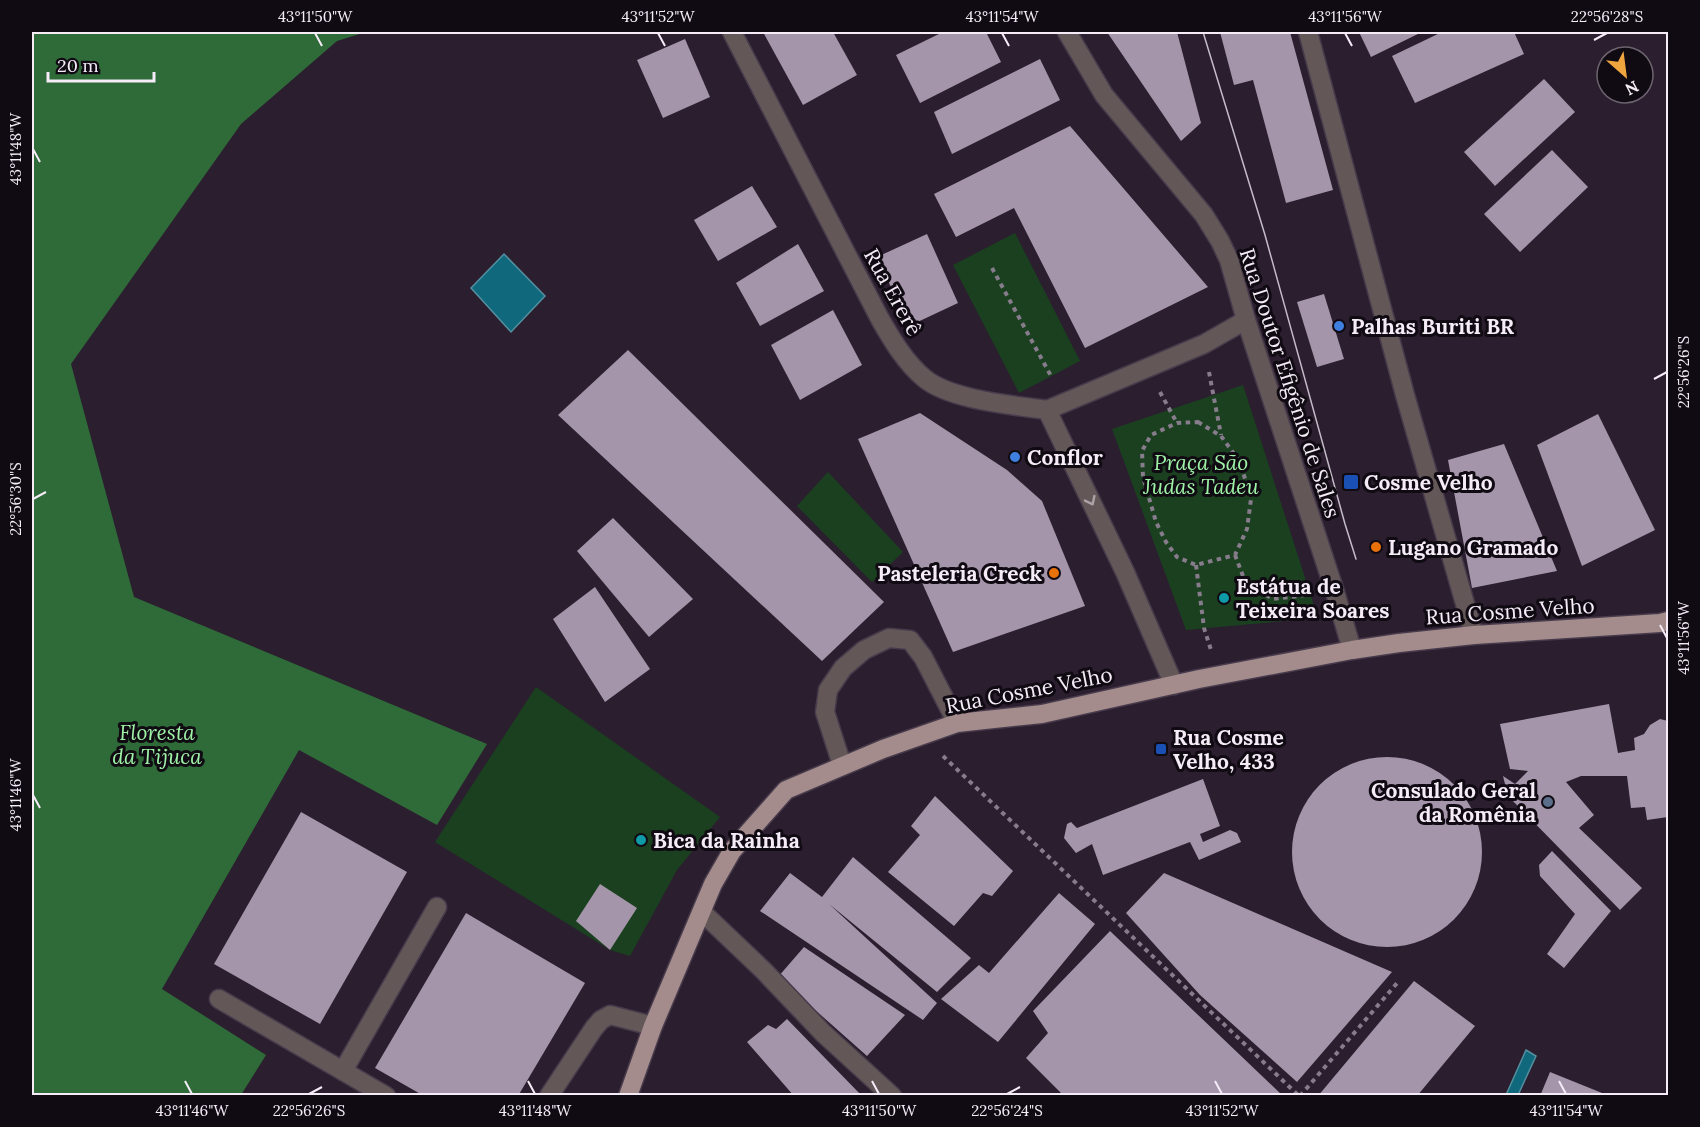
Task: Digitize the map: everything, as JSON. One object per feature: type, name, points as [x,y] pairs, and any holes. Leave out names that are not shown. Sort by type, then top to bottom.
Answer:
[{"type":"main road","name":"Rua Cosme Velho","points":[[628,1095],[653,1026],[713,884],[732,851],[786,790],[883,748],[957,723],[1042,714],[1352,650],[1474,635],[1668,621]]},
{"type":"street","name":"Rua Ererê","points":[[732,32],[896,346],[925,379],[956,394],[1047,410]]},
{"type":"street","name":"Rua Doutor Efigênio de Sales","points":[[1067,32],[1104,95],[1204,215],[1229,260],[1246,320],[1352,650]]},
{"type":"street","points":[[1308,32],[1402,384],[1474,635]]},
{"type":"street","points":[[1174,685],[1125,572],[1047,410],[1204,344],[1246,320]]},
{"type":"street","points":[[842,765],[825,712],[828,690],[843,668],[864,650],[889,638],[910,640],[923,657],[957,723]]},
{"type":"street","points":[[343,1071],[437,907]]},
{"type":"street","points":[[702,912],[764,971],[823,1034],[892,1095]]},
{"type":"street","points":[[219,999],[386,1095]]},
{"type":"street","points":[[549,1095],[601,1020],[610,1015],[653,1026]]},
{"type":"path","points":[[992,268],[1052,376],[1090,393]]},
{"type":"path","points":[[1204,344],[1221,436]]},
{"type":"path","points":[[1147,369],[1177,423]]},
{"type":"path","points":[[1235,555],[1196,565],[1177,557],[1166,542],[1156,522],[1143,477],[1142,451],[1151,435],[1177,423],[1198,422],[1221,436],[1240,462],[1251,499],[1247,529],[1235,555],[1246,584],[1273,599],[1335,592]]},
{"type":"path","points":[[1196,565],[1204,628],[1218,676]]},
{"type":"path","points":[[924,735],[954,768],[1299,1095],[1398,982]]},
{"type":"green space","name":"Floresta da Tijuca","points":[[32,32],[366,32],[337,41],[241,124],[71,364],[134,597],[487,744],[437,825],[299,750],[162,989],[266,1055],[241,1095],[32,1095]]},
{"type":"green space","points":[[1015,233],[1080,361],[1019,393],[953,265]]},
{"type":"green space","name":"Praça São Judas Tadeu","points":[[1243,385],[1318,618],[1186,630],[1112,429]]},
{"type":"green space","points":[[828,472],[903,552],[872,582],[797,506]]},
{"type":"green space","points":[[536,687],[720,817],[677,870],[630,956],[610,950],[435,842]]},
{"type":"water","points":[[504,254],[545,296],[511,332],[471,288]]},
{"type":"water","points":[[1526,1050],[1536,1056],[1518,1095],[1506,1095]]},
{"type":"building","points":[[763,32],[833,32],[857,75],[803,105]]},
{"type":"building","points":[[943,32],[986,32],[1001,62],[920,103],[896,55]]},
{"type":"building","points":[[1107,32],[1177,32],[1201,123],[1181,141]]},
{"type":"building","points":[[1220,32],[1290,32],[1333,190],[1286,203],[1253,80],[1234,85]]},
{"type":"building","points":[[1359,32],[1422,32],[1371,57]]},
{"type":"building","points":[[1442,32],[1514,32],[1524,54],[1415,103],[1392,56]]},
{"type":"building","points":[[685,39],[710,97],[663,118],[637,60]]},
{"type":"building","points":[[1040,59],[1060,100],[952,154],[934,112]]},
{"type":"building","points":[[1544,79],[1575,112],[1495,186],[1464,152]]},
{"type":"building","points":[[1070,126],[1208,287],[1085,348],[1014,208],[956,237],[934,194]]},
{"type":"building","points":[[1552,150],[1588,187],[1520,252],[1484,214]]},
{"type":"building","points":[[752,186],[777,227],[718,261],[694,220]]},
{"type":"building","points":[[927,234],[958,303],[909,326],[877,257]]},
{"type":"building","points":[[798,244],[824,291],[760,326],[736,283]]},
{"type":"building","points":[[1324,294],[1344,359],[1317,367],[1297,302]]},
{"type":"building","points":[[833,310],[862,365],[800,400],[771,345]]},
{"type":"building","points":[[628,350],[884,602],[822,661],[558,415]]},
{"type":"building","points":[[920,413],[1007,470],[1042,501],[1085,606],[953,652],[858,439]]},
{"type":"building","points":[[1598,414],[1655,530],[1582,566],[1537,445]]},
{"type":"building","points":[[1504,444],[1557,571],[1472,588],[1448,460]]},
{"type":"building","points":[[613,518],[693,599],[649,637],[577,551]]},
{"type":"building","points":[[595,587],[650,669],[605,702],[553,619]]},
{"type":"building","name":"Consulado Geral da Romênia","points":[[1609,704],[1618,753],[1635,750],[1634,738],[1644,734],[1650,725],[1660,719],[1668,721],[1668,817],[1647,820],[1645,807],[1631,808],[1627,776],[1581,776],[1566,782],[1594,815],[1579,828],[1642,888],[1620,910],[1508,796],[1503,776],[1515,784],[1528,771],[1510,769],[1500,724]]},
{"type":"building","points":[[1396,757],[1424,764],[1455,784],[1475,815],[1481,833],[1481,871],[1475,889],[1455,920],[1424,940],[1406,946],[1378,947],[1368,946],[1342,936],[1326,926],[1313,913],[1299,889],[1293,871],[1292,843],[1293,833],[1303,807],[1313,791],[1326,778],[1350,764],[1368,758]]},
{"type":"building","points":[[1203,779],[1220,826],[1200,834],[1203,842],[1230,830],[1237,833],[1241,842],[1199,860],[1190,842],[1103,875],[1092,844],[1076,853],[1064,838],[1067,824],[1071,822],[1077,828]]},
{"type":"building","points":[[935,796],[1013,871],[992,896],[983,893],[954,926],[888,872],[920,835],[911,826]]},
{"type":"building","points":[[301,812],[407,872],[320,1024],[214,964]]},
{"type":"building","points":[[1552,851],[1611,911],[1564,968],[1547,954],[1575,914],[1540,876],[1539,865]]},
{"type":"building","points":[[853,857],[971,958],[937,992],[829,904],[937,1003],[923,1020],[760,911],[790,873],[822,897]]},
{"type":"building","points":[[1164,873],[1392,972],[1297,1082],[1200,995],[1126,913]]},
{"type":"building","points":[[600,884],[637,908],[610,950],[576,921]]},
{"type":"building","points":[[1059,893],[1095,924],[998,1042],[941,999],[979,965],[989,973]]},
{"type":"building","points":[[466,913],[585,983],[518,1096],[424,1096],[375,1068]]},
{"type":"building","points":[[1110,931],[1283,1096],[1064,1096],[1026,1058],[1048,1033],[1033,1011]]},
{"type":"building","points":[[804,947],[905,1015],[867,1056],[778,977]]},
{"type":"building","points":[[1414,981],[1475,1026],[1417,1096],[1318,1096]]},
{"type":"building","points":[[787,1019],[862,1096],[794,1096],[747,1042],[768,1025],[776,1029]]},
{"type":"building","points":[[1550,1072],[1607,1095],[1607,1096],[1540,1096]]},
{"type":"tram line","points":[[1203,32],[1265,235],[1356,559]]},
{"type":"place","name":"Palhas Buriti BR","points":[[1339,326]]},
{"type":"place","name":"Conflor","points":[[1015,457]]},
{"type":"place","name":"Cosme Velho","points":[[1351,482]]},
{"type":"place","name":"Lugano Gramado","points":[[1376,547]]},
{"type":"place","name":"Pasteleria Creck","points":[[1054,573]]},
{"type":"place","name":"Estátua de Teixeira Soares","points":[[1224,598]]},
{"type":"place","name":"Rua Cosme Velho, 433","points":[[1161,749]]},
{"type":"place","name":"Consulado Geral da Romênia","points":[[1548,802]]},
{"type":"place","name":"Bica da Rainha","points":[[641,840]]}]
